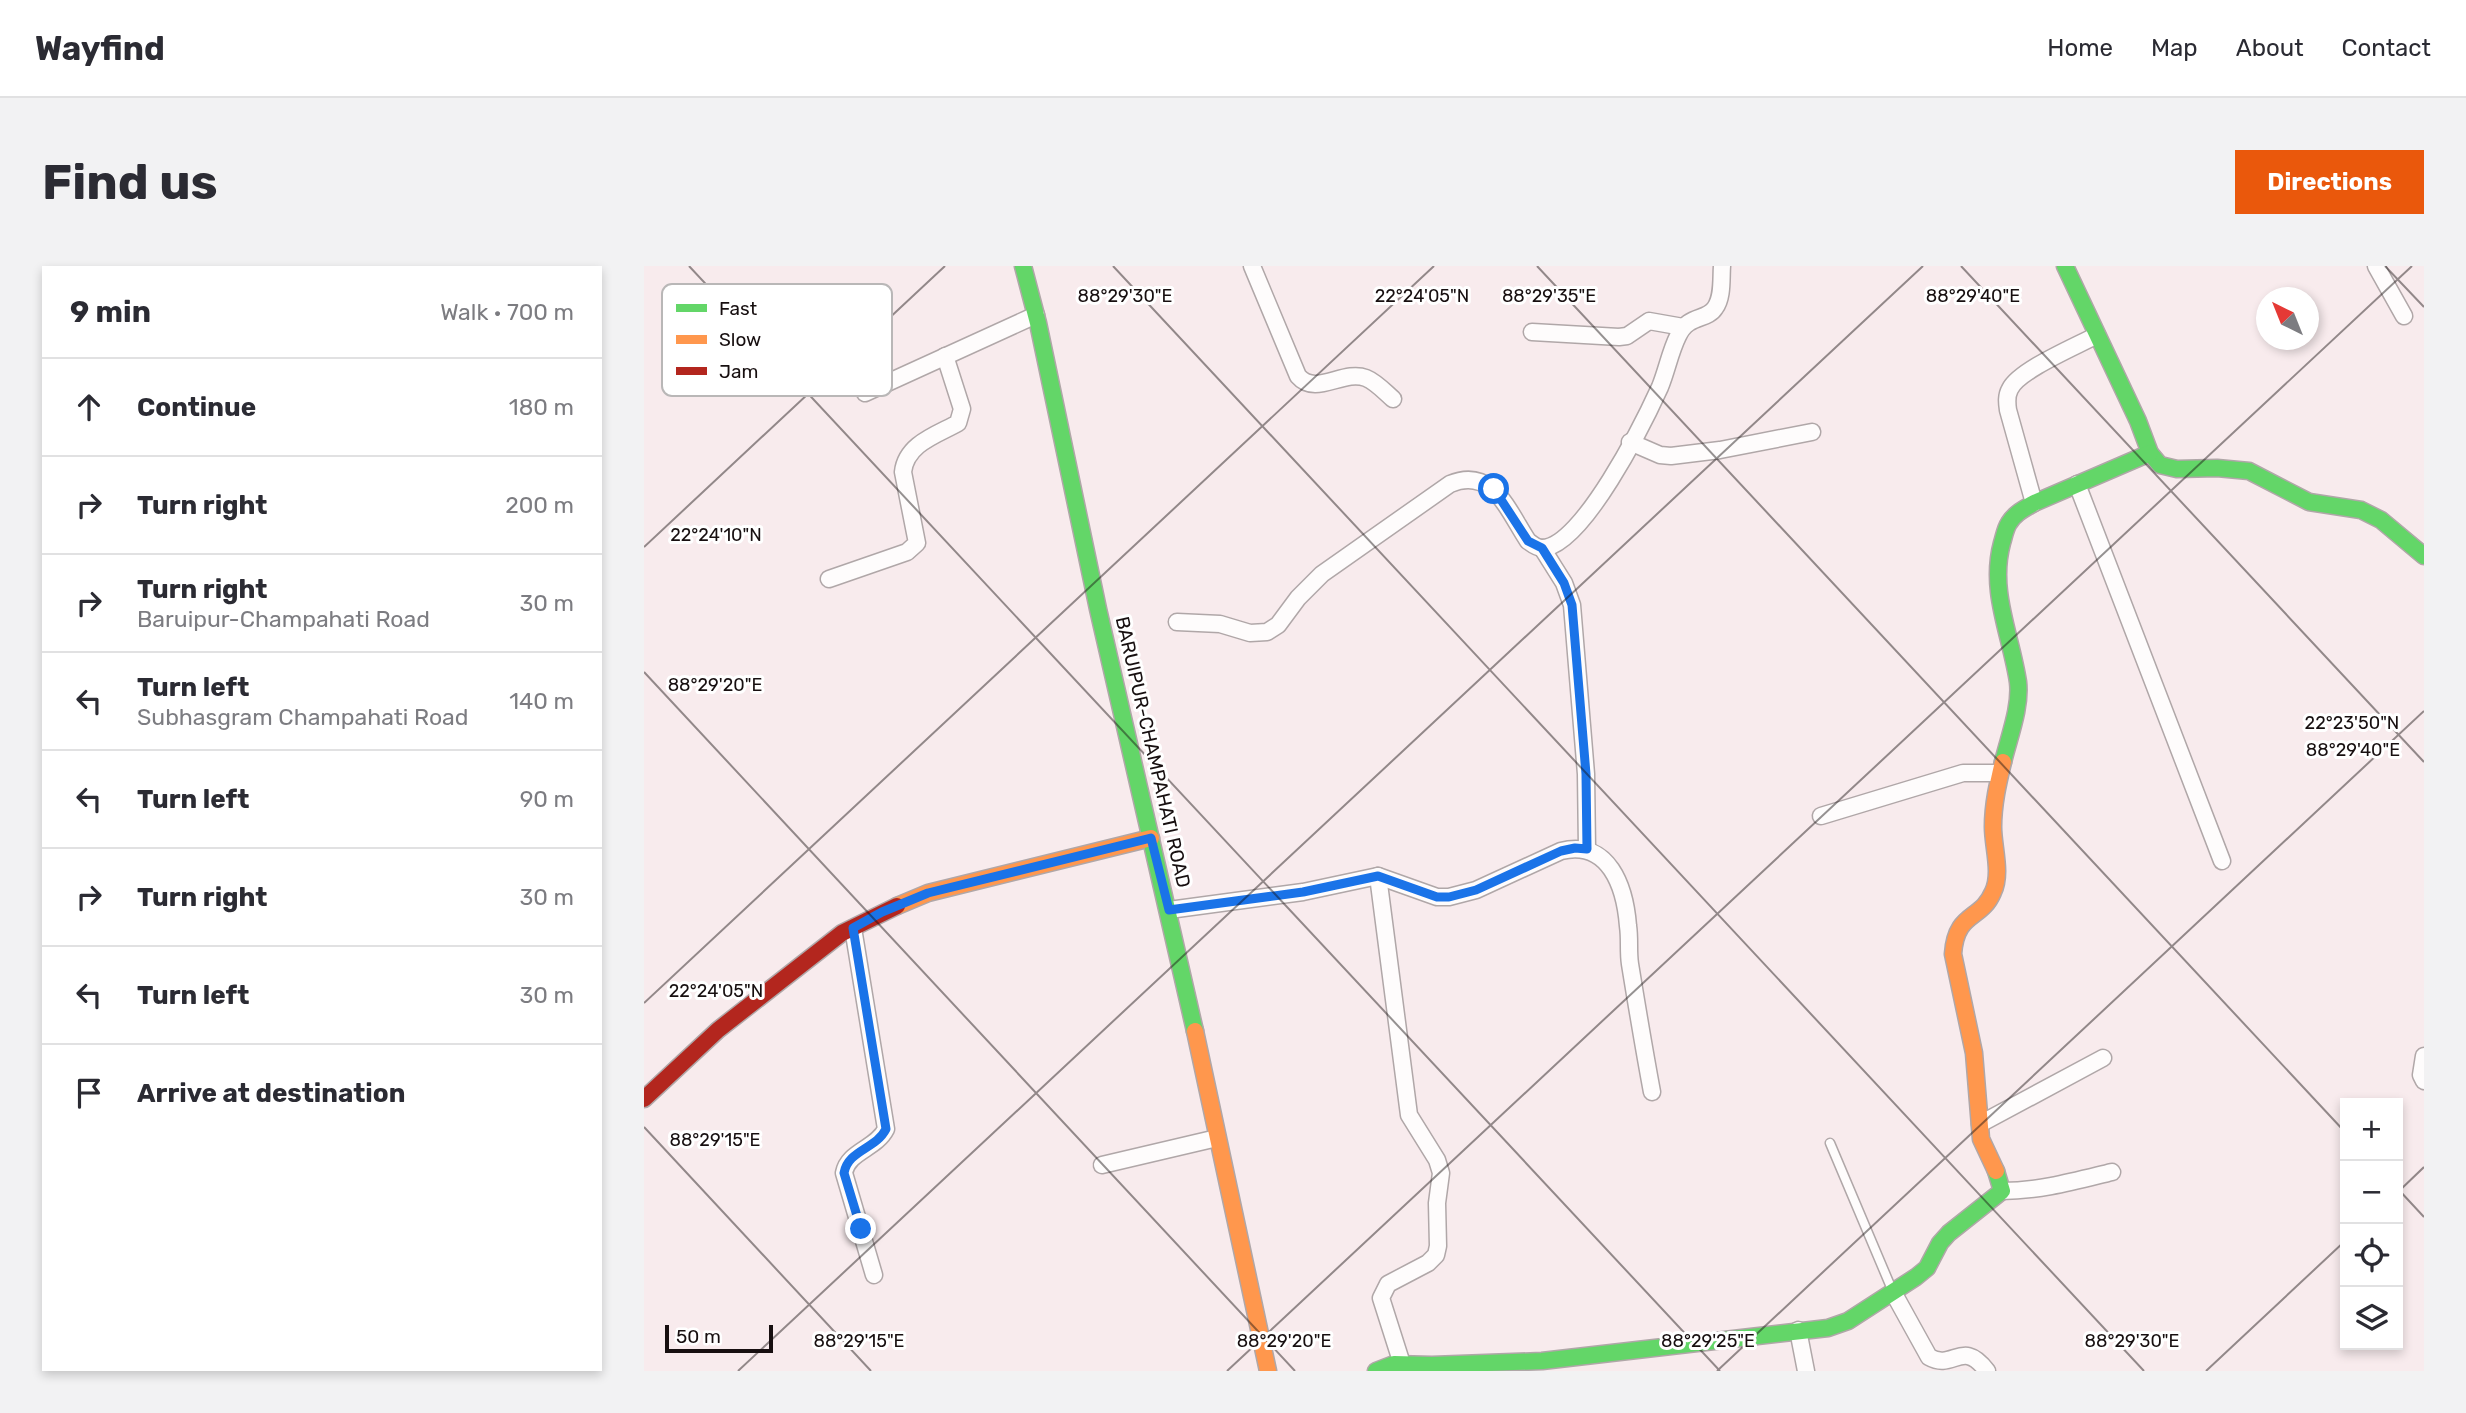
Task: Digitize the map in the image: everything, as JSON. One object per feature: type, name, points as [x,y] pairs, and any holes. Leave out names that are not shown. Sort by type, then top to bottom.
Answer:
[{"type":"street","name":"BARUIPUR-CHAMPAHATI ROAD","points":[[1023,266],[1036,315],[1101,622],[1169,910],[1268,1371]]},
{"type":"street","points":[[1252,266],[1298,376],[1304,383],[1312,385],[1349,377],[1364,377],[1393,399]]},
{"type":"street","points":[[1542,548],[1565,536],[1594,507],[1659,387],[1683,327],[1715,308],[1719,298],[1722,266]]},
{"type":"street","points":[[2065,266],[2138,421],[2150,453],[2160,465],[2177,469],[2217,468],[2249,471],[2309,502],[2361,510],[2381,520],[2424,556]]},
{"type":"street","points":[[2376,266],[2404,316]]},
{"type":"street","points":[[892,381],[1036,315]]},
{"type":"street","points":[[1532,332],[1619,337],[1627,336],[1649,321],[1683,327]]},
{"type":"street","points":[[2034,503],[2008,410],[2007,396],[2011,386],[2025,373],[2097,335]]},
{"type":"street","points":[[829,579],[907,552],[917,543],[903,472],[904,463],[917,445],[958,423],[962,416],[945,356]]},
{"type":"street","points":[[1630,442],[1661,455],[1671,456],[1720,450],[1812,432]]},
{"type":"street","points":[[2001,1191],[2002,1186],[1984,1147],[1973,1053],[1953,954],[1954,940],[1961,924],[1993,894],[1997,880],[1993,828],[1995,796],[2018,700],[2018,683],[2003,623],[1998,586],[1999,555],[2007,525],[2017,513],[2034,503],[2150,453]]},
{"type":"street","points":[[1177,621],[1220,624],[1250,633],[1268,632],[1278,625],[1298,598],[1322,573],[1450,484],[1464,478],[1486,483],[1494,489],[1528,541],[1542,548],[1564,583],[1572,605],[1586,774],[1587,849]]},
{"type":"street","points":[[2077,484],[2222,860]]},
{"type":"street","points":[[1821,816],[1963,773],[2000,772]]},
{"type":"street","points":[[644,1099],[718,1030],[760,996],[853,928],[882,912],[928,893],[1151,838]]},
{"type":"street","points":[[1169,910],[1303,892],[1378,876],[1437,897],[1449,897],[1476,890],[1561,851],[1587,849],[1597,853],[1609,865],[1625,904],[1629,958],[1652,1092]]},
{"type":"street","points":[[1378,876],[1409,1115],[1437,1160],[1441,1173],[1437,1203],[1436,1255],[1388,1284],[1381,1298],[1402,1364]]},
{"type":"street","points":[[853,928],[886,1129],[881,1138],[851,1157],[844,1173],[874,1275]]},
{"type":"street","points":[[2424,1056],[2421,1074],[2424,1081]]},
{"type":"street","points":[[1980,1124],[2103,1058]]},
{"type":"street","points":[[1102,1165],[1217,1138]]},
{"type":"street","points":[[1376,1371],[1394,1364],[1442,1368],[1542,1361],[1828,1328],[1848,1321],[1927,1268],[1940,1243],[1949,1233],[2001,1191],[2038,1189],[2112,1172]]},
{"type":"street","points":[[1893,1292],[1935,1363],[1950,1366],[1973,1357],[1979,1360],[1987,1371]]},
{"type":"street","points":[[1798,1330],[1806,1371]]},
{"type":"lane","points":[[1830,1143],[1893,1292]]},
{"type":"traffic: fast","points":[[1023,266],[1038,323],[1098,609],[1195,1031]]},
{"type":"traffic: fast","points":[[2065,266],[2138,421],[2150,453],[2160,465],[2177,469],[2217,468],[2249,471],[2309,502],[2361,510],[2381,520],[2424,556]]},
{"type":"traffic: fast","points":[[2003,762],[2016,712],[2018,692],[2015,665],[2002,613],[1998,578],[2002,543],[2008,525],[2017,514],[2034,503],[2150,453]]},
{"type":"traffic: fast","points":[[1376,1371],[1394,1364],[1542,1361],[1828,1328],[1848,1321],[1927,1268],[1940,1243],[1949,1233],[2002,1191],[1996,1171]]},
{"type":"traffic: slow","points":[[1996,1171],[1981,1139],[1974,1053],[1953,954],[1959,930],[1988,901],[1996,885],[1993,818],[2003,762]]},
{"type":"traffic: slow","points":[[897,906],[928,893],[1151,838]]},
{"type":"traffic: slow","points":[[1195,1031],[1268,1371]]},
{"type":"traffic: jam","points":[[644,1099],[718,1030],[842,933],[897,906]]},
{"type":"route","points":[[861,1229],[844,1173],[846,1164],[851,1157],[872,1146],[886,1129],[853,928],[882,912],[928,893],[1151,838],[1169,910],[1303,892],[1378,876],[1437,897],[1449,897],[1476,890],[1561,851],[1587,849],[1586,774],[1572,605],[1564,583],[1542,548],[1528,541],[1494,489]]}]
